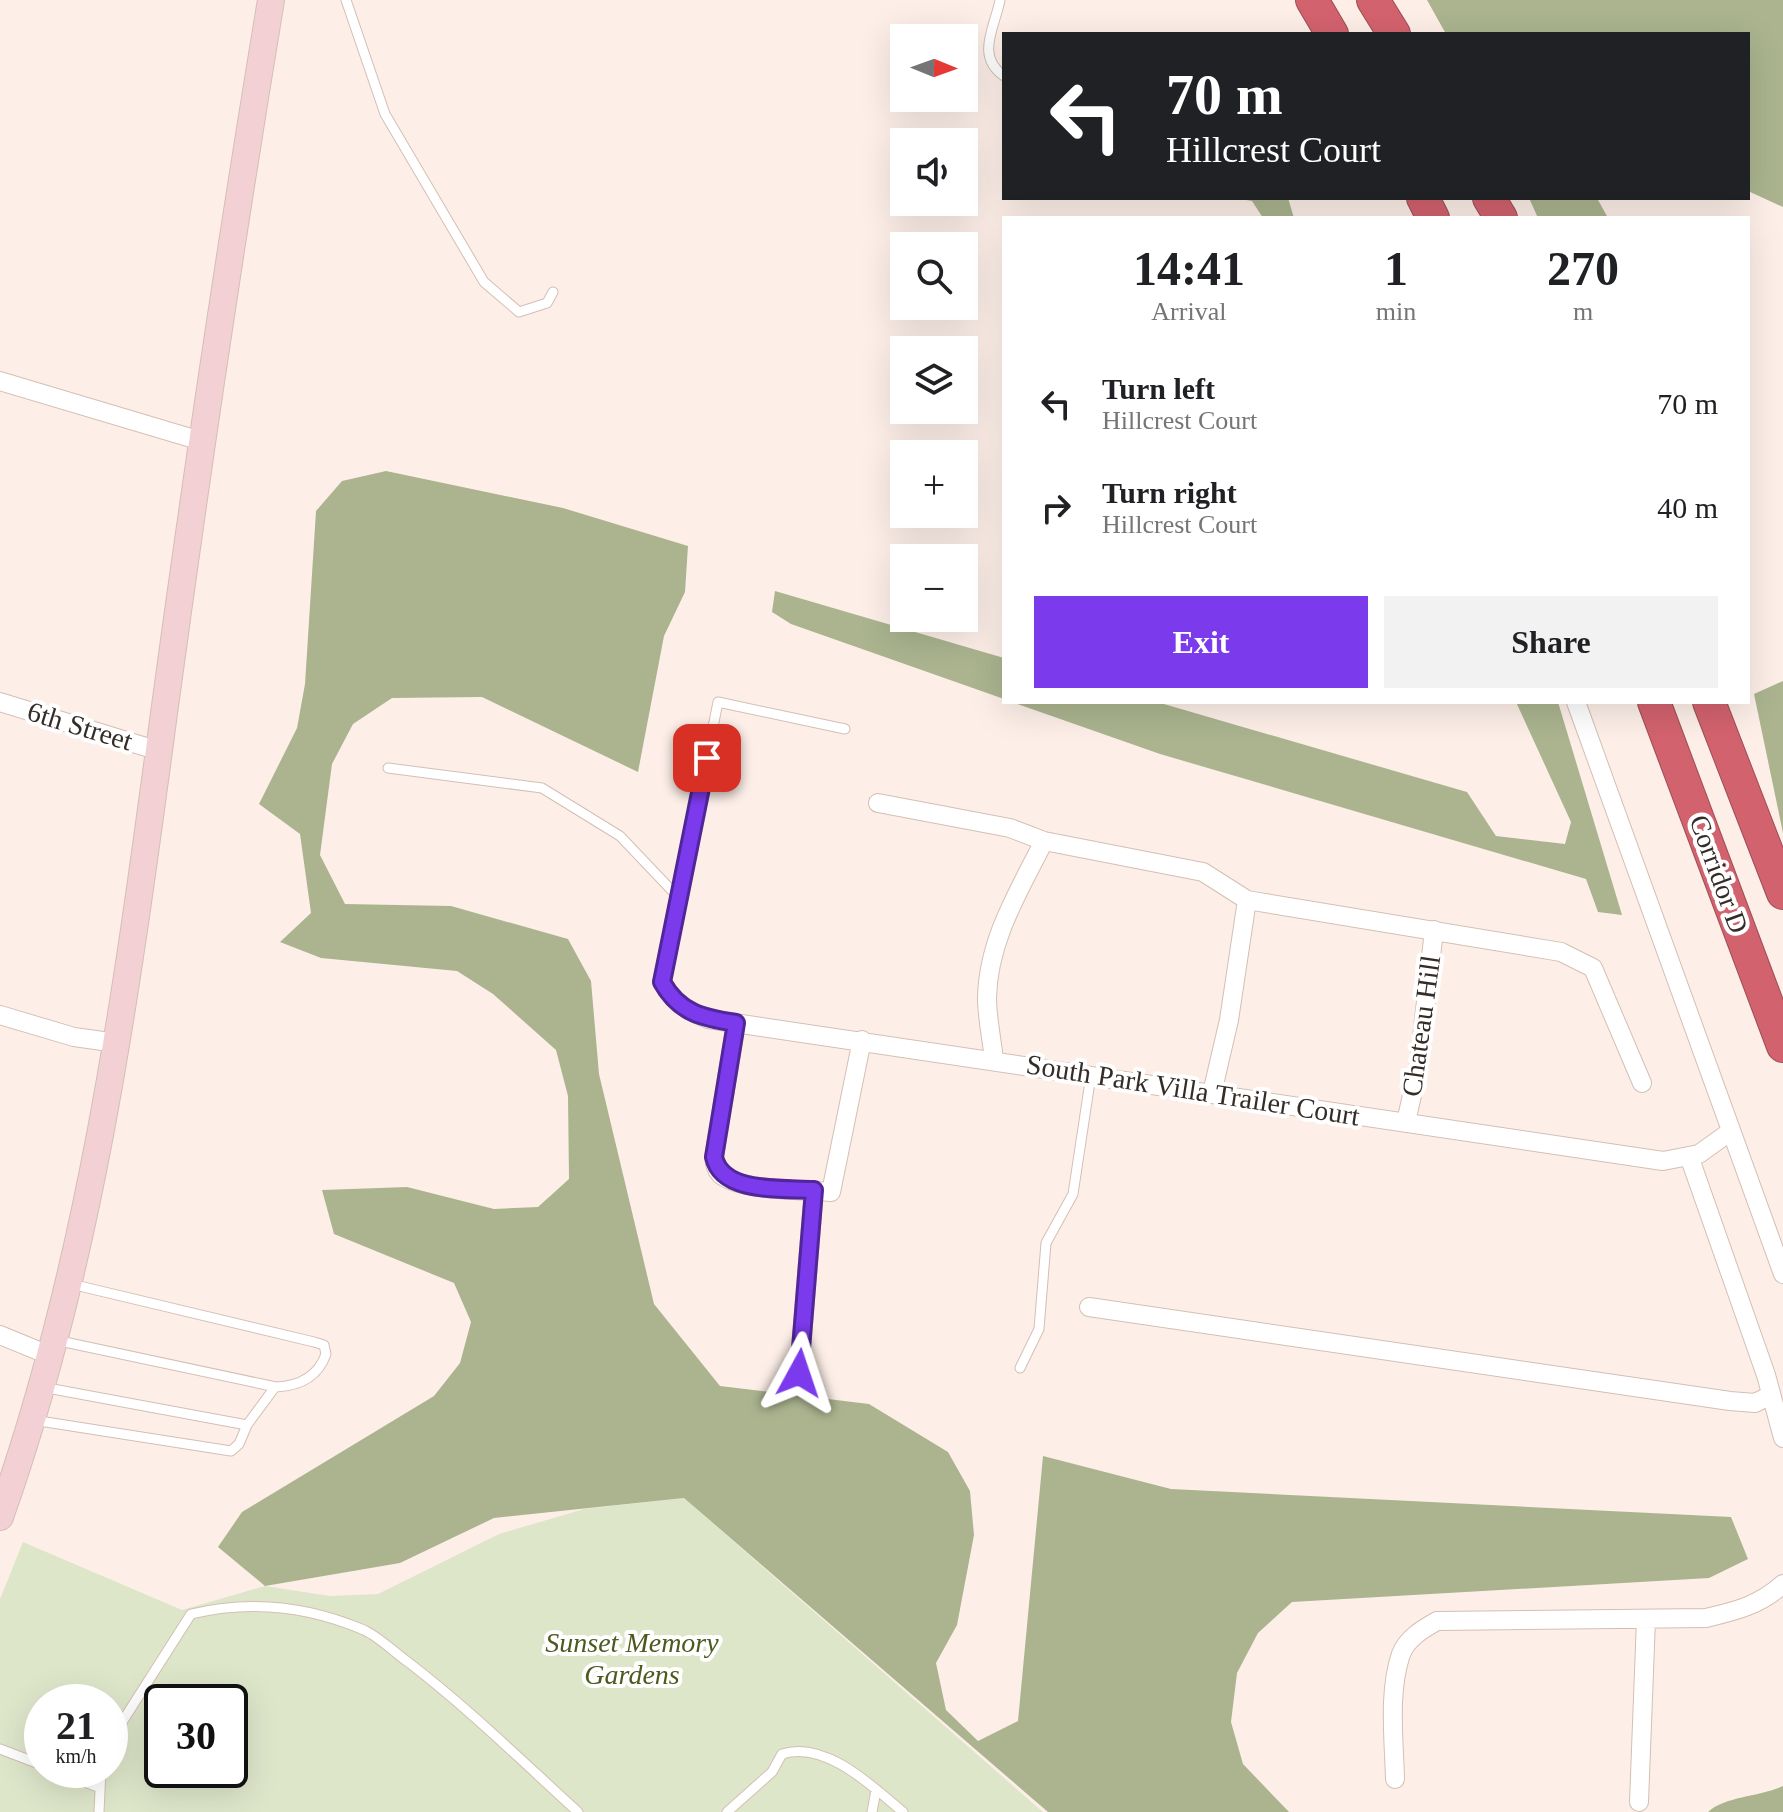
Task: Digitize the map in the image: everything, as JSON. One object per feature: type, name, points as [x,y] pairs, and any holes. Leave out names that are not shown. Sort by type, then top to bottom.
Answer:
[{"type":"highway","points":[[1312,0],[1331,32]]},
{"type":"highway","points":[[1373,0],[1393,32]]},
{"type":"highway","name":"Corridor D","points":[[1655,704],[1783,1046]]},
{"type":"highway","name":"Corridor D","points":[[1710,704],[1783,893]]},
{"type":"main road","points":[[0,1517],[33,1420],[53,1348],[117,1043],[201,441],[271,0]]},
{"type":"street","points":[[0,381],[201,441]]},
{"type":"street","name":"6th Street","points":[[0,702],[127,738],[159,751]]},
{"type":"street","points":[[1577,704],[1783,1274]]},
{"type":"street","name":"Chateau Hill","points":[[878,803],[1010,828],[1044,841],[1203,872],[1247,900],[1561,952],[1593,968],[1642,1083]]},
{"type":"street","points":[[994,1060],[987,999],[991,958],[1006,917],[1044,841]]},
{"type":"street","points":[[1212,1093],[1229,1020],[1247,900]]},
{"type":"street","name":"Chateau Hill","points":[[1406,1122],[1419,1064],[1434,930]]},
{"type":"street","name":"South Park Villa Trailer Court","points":[[662,982],[671,998],[685,1010],[708,1019],[1663,1161],[1699,1154],[1731,1131]]},
{"type":"street","points":[[0,1015],[74,1037],[117,1043]]},
{"type":"street","points":[[736,1023],[714,1157],[717,1172],[725,1178],[759,1187],[831,1192],[862,1040]]},
{"type":"street","points":[[1689,1156],[1783,1438]]},
{"type":"street","points":[[799,1373],[814,1190]]},
{"type":"street","points":[[1089,1307],[1730,1401],[1755,1403],[1771,1395]]},
{"type":"street","points":[[0,1335],[53,1348]]},
{"type":"street","points":[[1395,1779],[1393,1711],[1401,1653],[1417,1632],[1437,1621],[1706,1618],[1747,1608],[1770,1596],[1783,1584]]},
{"type":"street","points":[[1639,1802],[1646,1619]]},
{"type":"lane","points":[[346,0],[385,114],[484,282],[519,312],[547,303],[553,292]]},
{"type":"lane","points":[[1000,0],[987,41],[988,55],[1002,73]]},
{"type":"lane","points":[[662,982],[718,702],[845,729]]},
{"type":"lane","points":[[388,768],[542,788],[620,836],[678,897]]},
{"type":"lane","points":[[1020,1368],[1039,1329],[1046,1243],[1073,1194],[1091,1075]]},
{"type":"lane","points":[[53,1348],[275,1387],[301,1383],[316,1372],[326,1354],[324,1345],[68,1283]]},
{"type":"lane","points":[[42,1387],[247,1425]]},
{"type":"lane","points":[[33,1420],[231,1451],[239,1444],[247,1425],[275,1387]]},
{"type":"lane","points":[[128,1713],[191,1614],[222,1607],[263,1605],[318,1615],[366,1631],[448,1692],[578,1812]]},
{"type":"lane","points":[[727,1812],[772,1772],[782,1754],[799,1748],[819,1753],[876,1790],[903,1812]]},
{"type":"lane","points":[[0,1749],[24,1758]]},
{"type":"lane","points":[[98,1788],[99,1812]]},
{"type":"lane","points":[[872,1812],[876,1790]]},
{"type":"green space","points":[[1427,0],[1783,0],[1783,207],[1750,192],[1750,32],[1445,32]]},
{"type":"green space","points":[[1246,200],[1289,200],[1293,216],[1262,216],[1252,201]]},
{"type":"green space","points":[[1530,200],[1598,200],[1607,216],[1537,216]]},
{"type":"green space","points":[[386,471],[563,508],[688,546],[685,592],[664,636],[638,772],[482,697],[392,698],[353,724],[332,764],[320,855],[345,904],[451,906],[568,939],[591,981],[599,1074],[654,1304],[720,1386],[869,1404],[948,1452],[970,1491],[974,1535],[957,1625],[936,1663],[946,1710],[978,1741],[1018,1721],[1043,1456],[1171,1489],[1731,1517],[1748,1559],[1709,1578],[1292,1602],[1258,1633],[1237,1673],[1231,1722],[1243,1764],[1289,1812],[1048,1812],[684,1498],[494,1518],[400,1563],[265,1586],[218,1547],[242,1512],[434,1396],[460,1363],[471,1322],[454,1283],[334,1234],[322,1190],[407,1187],[494,1209],[538,1207],[569,1179],[568,1096],[556,1050],[493,994],[457,971],[321,958],[280,942],[311,913],[300,834],[259,804],[297,728],[305,684],[316,511],[342,481]]},
{"type":"green space","points":[[775,591],[890,625],[890,632],[915,632],[1002,657],[1002,698],[791,624],[772,612]]},
{"type":"green space","points":[[1783,681],[1783,833],[1754,694]]},
{"type":"green space","points":[[1018,704],[1164,704],[1467,792],[1496,836],[1565,844],[1571,822],[1517,704],[1559,704],[1622,915],[1598,912],[1586,879],[1160,754]]},
{"type":"green space","name":"Sunset Memory Gardens","points":[[684,1498],[1043,1812],[0,1812],[0,1599],[23,1542],[182,1610],[265,1586],[330,1596],[378,1594],[499,1534],[584,1509]]},
{"type":"green space","points":[[1783,1786],[1783,1812],[1708,1812],[1724,1803]]},
{"type":"route","points":[[707,758],[662,982],[671,998],[685,1010],[708,1019],[736,1023],[714,1157],[717,1172],[725,1178],[759,1187],[814,1190],[799,1373]]}]
